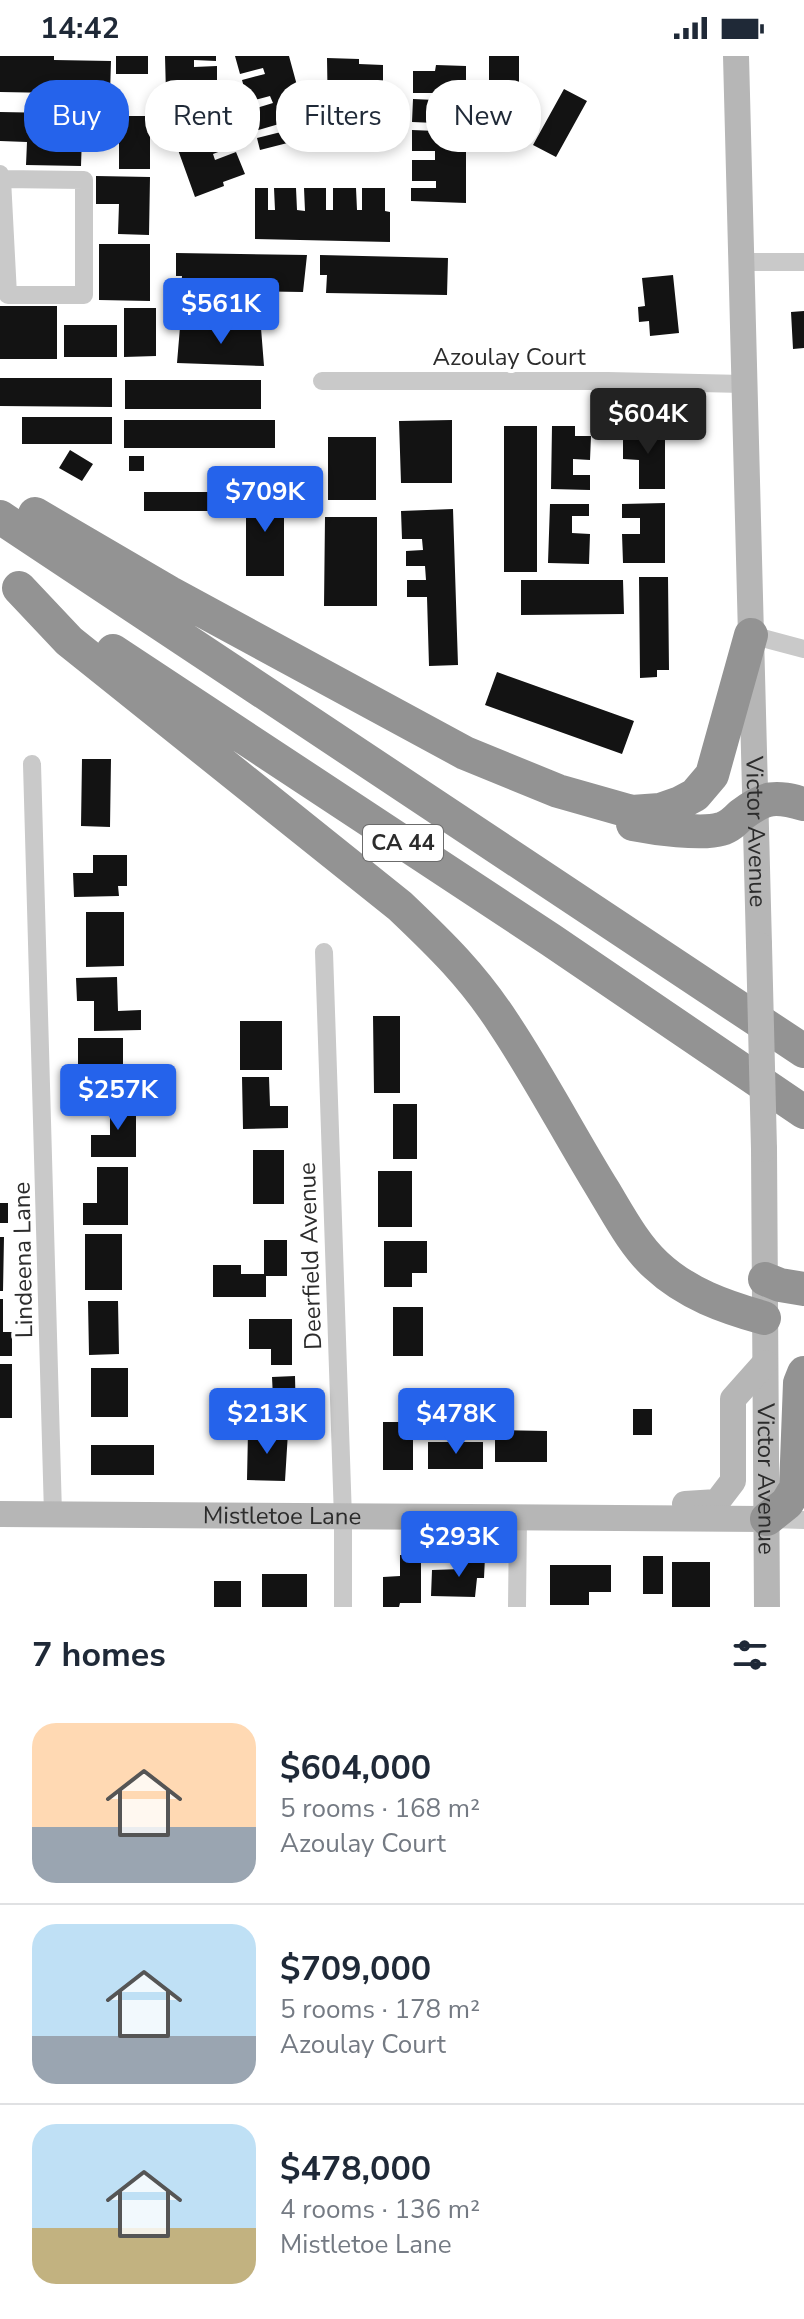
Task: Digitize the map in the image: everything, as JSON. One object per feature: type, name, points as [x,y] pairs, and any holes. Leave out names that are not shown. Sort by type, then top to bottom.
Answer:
[{"type":"highway","points":[[0,494],[170,593],[465,753],[505,779],[558,803],[639,825],[718,830],[769,798],[780,797],[804,804]]},
{"type":"highway","name":"CA 44","points":[[0,517],[804,1051]]},
{"type":"highway","points":[[10,582],[69,641],[400,906],[446,949],[472,977],[506,1026],[623,1222],[654,1264],[681,1285],[711,1301],[764,1318]]},
{"type":"highway","name":"CA 44","points":[[10,582],[551,940],[804,1112]]},
{"type":"highway","points":[[465,753],[602,806],[643,812],[680,803],[695,795],[712,775],[751,635]]},
{"type":"highway","points":[[765,1279],[804,1289]]},
{"type":"highway","points":[[767,1519],[787,1503],[796,1488],[800,1383],[804,1373]]},
{"type":"main road","name":"Victor Avenue","points":[[736,56],[764,1149],[767,1607]]},
{"type":"main road","points":[[610,1520],[626,1509],[719,1500],[733,1481],[733,1399],[765,1363]]},
{"type":"main road","name":"Mistletoe Lane","points":[[0,1514],[767,1519]]},
{"type":"street","points":[[1,177],[84,180],[84,295],[8,295],[1,177]]},
{"type":"street","points":[[741,262],[804,262]]},
{"type":"street","name":"Azoulay Court","points":[[322,381],[744,384]]},
{"type":"street","points":[[751,635],[804,649]]},
{"type":"street","name":"Lindeena Lane","points":[[32,764],[53,1514]]},
{"type":"street","name":"Deerfield Avenue","points":[[324,952],[343,1518],[343,1607]]},
{"type":"street","points":[[517,1607],[518,1519]]},
{"type":"street","name":"Mistletoe Lane","points":[[767,1519],[804,1520]]},
{"type":"building","points":[[0,56],[54,56],[54,60],[111,61],[110,80],[24,80],[24,92],[0,92]]},
{"type":"building","points":[[116,56],[148,56],[148,74],[116,74]]},
{"type":"building","points":[[165,56],[216,56],[216,61],[194,60],[194,67],[217,66],[217,80],[166,80]]},
{"type":"building","points":[[235,56],[289,56],[296,80],[276,80],[276,125],[260,130],[260,107],[273,103],[270,96],[260,99],[260,80],[242,80],[265,74],[263,68],[240,74]]},
{"type":"building","points":[[489,56],[519,56],[519,80],[489,80]]},
{"type":"building","points":[[327,58],[359,59],[359,64],[383,65],[383,80],[327,80]]},
{"type":"building","points":[[436,65],[466,66],[466,80],[426,80],[426,93],[413,93],[413,71],[435,71]]},
{"type":"building","points":[[564,89],[587,101],[556,157],[541,149],[541,131]]},
{"type":"building","points":[[413,99],[426,100],[426,123],[412,122]]},
{"type":"building","points":[[0,112],[24,112],[24,142],[0,141]]},
{"type":"building","points":[[129,116],[145,116],[145,152],[150,152],[150,169],[119,169],[119,152],[129,152]]},
{"type":"building","points":[[412,130],[426,131],[426,151],[412,151]]},
{"type":"building","points":[[276,133],[276,146],[260,150],[260,137]]},
{"type":"building","points":[[27,152],[81,152],[81,166],[26,165]]},
{"type":"building","points":[[179,152],[218,152],[213,154],[215,160],[236,152],[245,174],[195,197]]},
{"type":"building","points":[[435,152],[466,152],[466,203],[411,201],[411,188],[436,188],[436,181],[412,181],[412,160],[435,160]]},
{"type":"building","points":[[96,176],[150,177],[149,235],[118,234],[119,204],[96,204]]},
{"type":"building","points":[[255,188],[268,188],[268,210],[275,210],[274,188],[296,188],[297,210],[305,211],[304,188],[326,188],[326,210],[333,210],[333,188],[356,188],[357,210],[362,210],[362,188],[385,188],[385,211],[390,212],[390,242],[255,239]]},
{"type":"building","points":[[99,244],[150,244],[150,301],[99,300]]},
{"type":"building","points":[[176,253],[307,255],[303,292],[181,290],[182,276],[176,276]]},
{"type":"building","points":[[320,255],[448,258],[447,295],[326,293],[327,275],[320,275]]},
{"type":"building","points":[[673,275],[679,333],[650,336],[649,321],[639,322],[638,307],[645,306],[642,278]]},
{"type":"building","points":[[0,306],[57,306],[57,359],[0,359]]},
{"type":"building","points":[[124,308],[156,308],[156,356],[124,357]]},
{"type":"building","points":[[804,311],[804,348],[793,349],[791,312]]},
{"type":"building","points":[[64,325],[117,325],[117,357],[64,357]]},
{"type":"building","points":[[180,327],[261,328],[264,366],[177,363]]},
{"type":"building","points":[[0,378],[112,378],[112,407],[0,406]]},
{"type":"building","points":[[125,380],[261,380],[261,409],[125,409]]},
{"type":"building","points":[[22,417],[112,417],[112,444],[22,444]]},
{"type":"building","points":[[124,420],[275,420],[275,448],[124,448]]},
{"type":"building","points":[[452,420],[452,483],[401,483],[399,421]]},
{"type":"building","points":[[504,426],[537,426],[537,572],[504,572]]},
{"type":"building","points":[[552,426],[575,426],[575,436],[591,436],[590,460],[573,459],[573,475],[590,475],[590,490],[551,489]]},
{"type":"building","points":[[641,427],[665,427],[665,489],[639,489],[639,460],[623,459],[623,437],[641,437]]},
{"type":"building","points":[[328,437],[376,437],[376,500],[328,500]]},
{"type":"building","points":[[70,450],[93,464],[82,481],[59,468]]},
{"type":"building","points":[[129,456],[144,456],[144,471],[129,471]]},
{"type":"building","points":[[246,491],[284,491],[284,576],[246,576]]},
{"type":"building","points":[[144,492],[222,492],[222,511],[144,511]]},
{"type":"building","points":[[665,503],[665,563],[623,563],[622,534],[640,534],[640,518],[622,518],[622,504]]},
{"type":"building","points":[[550,504],[589,504],[589,516],[572,516],[572,533],[590,534],[589,564],[548,563]]},
{"type":"building","points":[[453,509],[458,665],[429,666],[427,597],[407,597],[407,580],[426,580],[425,566],[406,566],[406,551],[423,550],[422,539],[402,539],[401,511]]},
{"type":"building","points":[[325,517],[377,517],[377,606],[324,606]]},
{"type":"building","points":[[639,577],[668,577],[669,670],[657,670],[657,677],[640,678]]},
{"type":"building","points":[[521,580],[623,580],[624,614],[521,615]]},
{"type":"building","points":[[497,672],[634,721],[622,754],[485,705]]},
{"type":"building","points":[[82,759],[111,759],[110,827],[81,826]]},
{"type":"building","points":[[93,855],[127,855],[127,886],[118,886],[119,896],[74,897],[73,873],[93,873]]},
{"type":"building","points":[[86,912],[124,912],[124,966],[86,967]]},
{"type":"building","points":[[117,977],[118,1011],[141,1010],[141,1030],[94,1031],[94,1001],[77,1001],[76,978]]},
{"type":"building","points":[[373,1016],[400,1016],[400,1093],[374,1093]]},
{"type":"building","points":[[240,1021],[282,1021],[282,1070],[240,1070]]},
{"type":"building","points":[[78,1038],[123,1038],[123,1092],[94,1092],[94,1065],[78,1065]]},
{"type":"building","points":[[242,1077],[269,1077],[270,1106],[288,1106],[288,1128],[243,1129]]},
{"type":"building","points":[[110,1100],[136,1100],[136,1157],[91,1157],[91,1135],[110,1135]]},
{"type":"building","points":[[393,1104],[417,1104],[417,1159],[393,1159]]},
{"type":"building","points":[[253,1150],[284,1150],[284,1204],[253,1204]]},
{"type":"building","points":[[97,1167],[128,1167],[128,1225],[83,1225],[83,1203],[97,1203]]},
{"type":"building","points":[[378,1171],[412,1171],[412,1227],[378,1227]]},
{"type":"building","points":[[0,1203],[8,1203],[8,1223],[0,1223]]},
{"type":"building","points":[[85,1234],[122,1234],[122,1290],[85,1290]]},
{"type":"building","points":[[0,1237],[4,1237],[3,1291],[0,1291]]},
{"type":"building","points":[[264,1240],[287,1240],[287,1276],[266,1276],[266,1297],[213,1297],[213,1265],[241,1265],[241,1274],[264,1274]]},
{"type":"building","points":[[384,1241],[427,1241],[427,1273],[412,1273],[412,1287],[384,1287]]},
{"type":"building","points":[[0,1299],[3,1299],[3,1332],[12,1332],[12,1356],[0,1356]]},
{"type":"building","points":[[88,1301],[118,1301],[119,1354],[89,1355]]},
{"type":"building","points":[[393,1307],[423,1307],[423,1356],[393,1356]]},
{"type":"building","points":[[249,1319],[292,1319],[292,1365],[271,1365],[271,1349],[249,1349]]},
{"type":"building","points":[[0,1364],[12,1364],[12,1418],[0,1418]]},
{"type":"building","points":[[91,1368],[128,1368],[128,1417],[91,1417]]},
{"type":"building","points":[[295,1376],[296,1422],[254,1423],[253,1399],[273,1398],[272,1377]]},
{"type":"building","points":[[633,1409],[652,1409],[652,1435],[633,1435]]},
{"type":"building","points":[[383,1422],[413,1422],[413,1470],[383,1470]]},
{"type":"building","points":[[495,1430],[547,1431],[547,1462],[495,1462]]},
{"type":"building","points":[[248,1431],[288,1432],[285,1481],[247,1480]]},
{"type":"building","points":[[428,1442],[483,1442],[483,1469],[428,1469]]},
{"type":"building","points":[[91,1445],[154,1445],[154,1475],[91,1475]]},
{"type":"building","points":[[400,1555],[421,1555],[421,1603],[383,1607],[383,1577],[400,1576]]},
{"type":"building","points":[[462,1556],[485,1557],[484,1578],[477,1578],[475,1597],[431,1596],[432,1570],[461,1569]]},
{"type":"building","points":[[643,1556],[663,1556],[663,1594],[643,1594]]},
{"type":"building","points":[[672,1562],[710,1562],[710,1607],[672,1607]]},
{"type":"building","points":[[550,1565],[611,1565],[611,1592],[589,1592],[589,1605],[550,1605]]},
{"type":"building","points":[[262,1574],[307,1574],[307,1607],[262,1607]]},
{"type":"building","points":[[214,1581],[241,1581],[241,1607],[214,1607]]}]
